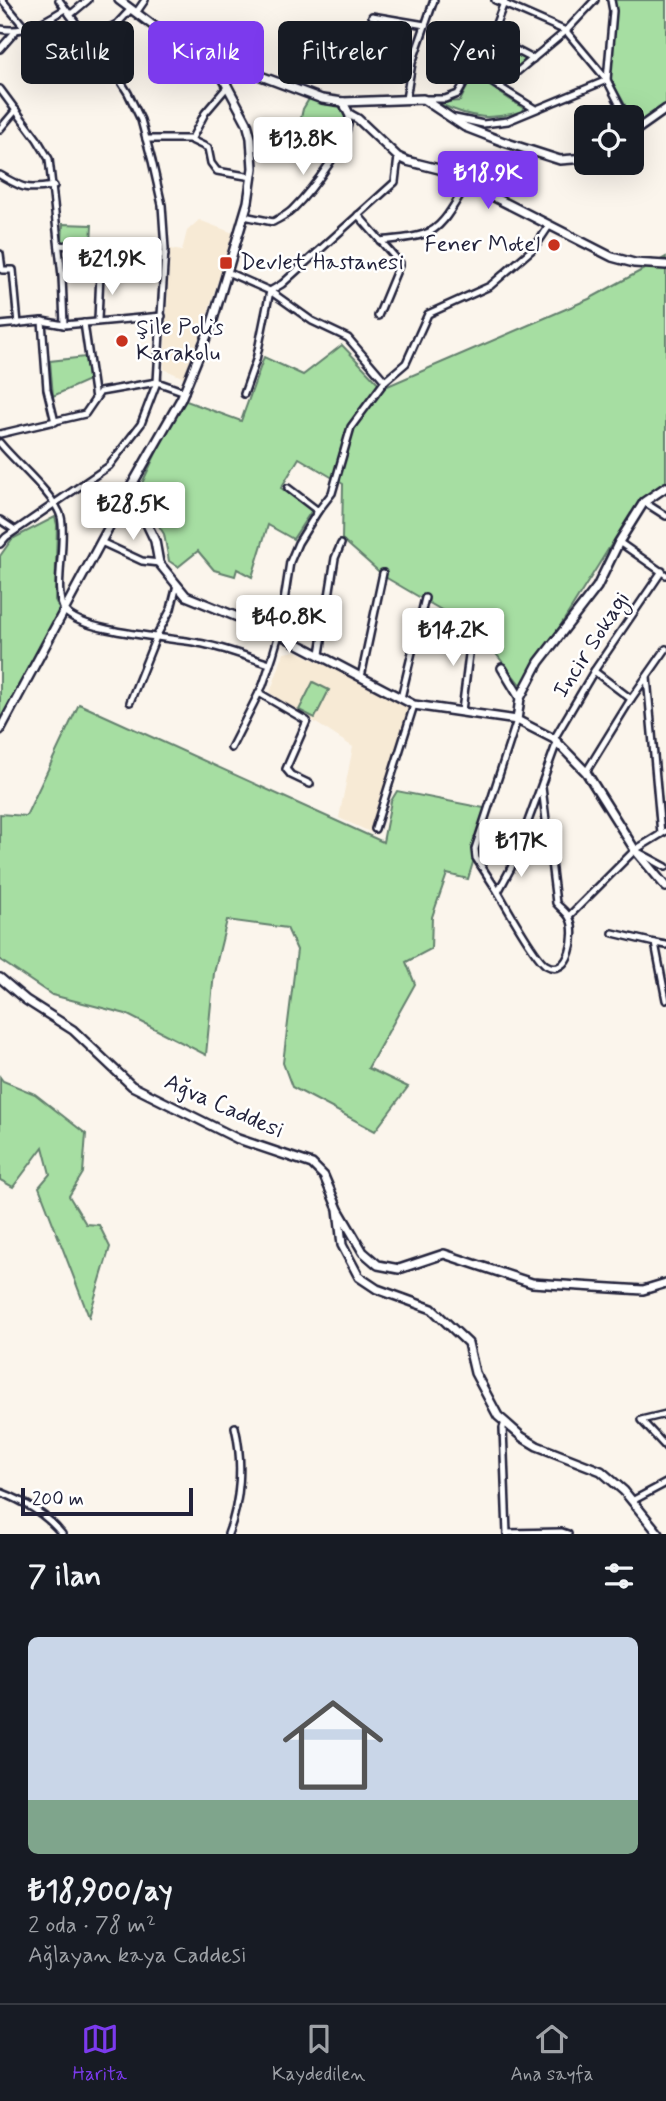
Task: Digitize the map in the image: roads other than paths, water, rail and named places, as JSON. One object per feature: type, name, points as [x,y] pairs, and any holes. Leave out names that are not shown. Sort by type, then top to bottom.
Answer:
[{"type":"street","points":[[2,0],[21,23]]},
{"type":"street","points":[[46,21],[88,0]]},
{"type":"street","points":[[119,0],[148,22]]},
{"type":"street","points":[[121,21],[145,0]]},
{"type":"street","points":[[406,99],[412,63],[434,0]]},
{"type":"street","points":[[495,0],[505,2],[566,31],[607,80],[620,105]]},
{"type":"street","points":[[499,87],[566,31],[595,0]]},
{"type":"street","points":[[607,80],[613,11],[611,0]]},
{"type":"street","points":[[61,1],[75,21]]},
{"type":"street","points":[[497,21],[505,2]]},
{"type":"street","points":[[372,16],[425,25]]},
{"type":"street","points":[[51,18],[54,21]]},
{"type":"street","points":[[0,29],[21,30]]},
{"type":"street","points":[[0,49],[15,32]]},
{"type":"street","points":[[520,52],[533,59]]},
{"type":"street","points":[[264,77],[322,99],[343,102],[445,99],[458,94],[464,84]]},
{"type":"street","points":[[452,117],[483,124],[508,121],[607,80]]},
{"type":"street","points":[[0,544],[15,530],[109,466],[141,424],[157,382],[165,255],[162,205],[146,139],[122,84]]},
{"type":"street","points":[[494,84],[535,110]]},
{"type":"street","points":[[0,730],[184,391],[212,323],[244,216],[251,177],[251,138],[247,123],[228,86],[205,113],[191,140]]},
{"type":"street","points":[[0,89],[49,159],[54,186],[64,325]]},
{"type":"street","points":[[423,99],[465,127],[560,160],[574,159]]},
{"type":"street","points":[[343,102],[349,114],[358,119],[398,157],[439,169],[612,257],[634,263],[666,265]]},
{"type":"street","points":[[644,123],[666,109]]},
{"type":"street","points":[[0,129],[16,110]]},
{"type":"street","points":[[244,216],[273,222],[290,212],[316,181],[346,134],[349,114]]},
{"type":"street","points":[[146,139],[191,140],[208,148],[211,163],[217,171],[251,177]]},
{"type":"street","points":[[244,394],[256,360],[270,291],[282,284],[395,181],[398,157]]},
{"type":"street","points":[[0,175],[20,187],[32,189],[54,186]]},
{"type":"street","points":[[380,241],[423,235],[432,231],[440,224],[467,184]]},
{"type":"street","points":[[358,215],[400,263],[378,316]]},
{"type":"street","points":[[231,748],[259,693],[270,664],[279,634],[290,562],[298,543],[334,486],[351,427],[385,381],[399,370],[411,355],[428,314],[489,286],[535,247],[549,226]]},
{"type":"street","points":[[59,245],[165,255]]},
{"type":"street","points":[[0,254],[2,270],[13,270],[18,324]]},
{"type":"street","points":[[227,272],[270,291],[312,321],[348,338],[385,381]]},
{"type":"street","points":[[99,320],[100,273]]},
{"type":"street","points":[[0,325],[43,321],[64,325],[162,316]]},
{"type":"street","points":[[43,321],[47,389],[55,422]]},
{"type":"street","points":[[84,323],[95,398]]},
{"type":"street","points":[[0,435],[85,415],[100,392],[157,382],[184,391]]},
{"type":"street","points":[[0,443],[55,504],[61,523],[59,598],[64,610],[74,618],[92,625],[200,643],[270,664]]},
{"type":"street","points":[[541,787],[556,903],[569,916],[572,925],[571,947],[567,960],[553,967],[545,965],[538,955],[476,858],[475,849],[517,720],[520,698],[539,663],[597,587],[619,542],[644,502],[666,487]]},
{"type":"street","points":[[288,488],[318,511]]},
{"type":"street","points":[[125,497],[145,520],[155,541],[159,563],[186,596],[279,634],[414,705],[517,720],[555,741],[586,772],[635,850],[666,887]]},
{"type":"street","points":[[644,502],[666,516]]},
{"type":"street","points":[[0,520],[15,530]]},
{"type":"street","points":[[101,542],[142,561],[159,563]]},
{"type":"street","points":[[619,542],[664,573]]},
{"type":"street","points":[[320,654],[335,558],[341,544]]},
{"type":"street","points":[[361,677],[383,573]]},
{"type":"street","name":"Incir Sokagi","points":[[498,892],[511,868],[555,741],[594,671],[664,573]]},
{"type":"street","points":[[130,702],[156,637],[171,609],[177,585]]},
{"type":"street","points":[[401,698],[425,598]]},
{"type":"street","points":[[462,712],[472,630]]},
{"type":"street","points":[[586,772],[631,699],[663,660],[666,649]]},
{"type":"street","points":[[502,668],[520,698]]},
{"type":"street","points":[[594,671],[631,699]]},
{"type":"street","points":[[569,916],[635,850],[664,832],[647,677]]},
{"type":"street","points":[[259,693],[307,721],[286,769],[291,775],[310,785]]},
{"type":"street","points":[[375,829],[414,705]]},
{"type":"street","points":[[635,850],[666,867]]},
{"type":"street","points":[[614,933],[666,945]]},
{"type":"street","points":[[654,943],[666,1000]]},
{"type":"street","name":"Ağva Caddesi","points":[[0,978],[26,1000],[73,1030],[132,1086],[238,1139],[312,1164],[324,1176],[338,1209],[342,1245],[359,1277],[377,1289],[432,1309],[468,1343],[475,1373],[498,1416],[537,1446],[601,1471],[632,1501],[659,1534]]},
{"type":"street","points":[[338,1209],[363,1252],[378,1265],[399,1269],[444,1254],[532,1283],[643,1290],[666,1283]]},
{"type":"street","points":[[666,1413],[641,1420],[666,1447]]},
{"type":"street","points":[[505,1422],[503,1432],[507,1534],[568,1534]]},
{"type":"street","points":[[228,1534],[240,1472],[235,1427]]},
{"type":"street","points":[[632,1501],[666,1483]]},
{"type":"street","points":[[0,1492],[33,1508],[54,1524],[62,1534]]},
{"type":"place","name":"Fener Motel","points":[[554,245]]},
{"type":"place","name":"Devlet Hastanesi","points":[[226,263]]},
{"type":"place","name":"Şile Polis Karakolu","points":[[122,341]]}]
